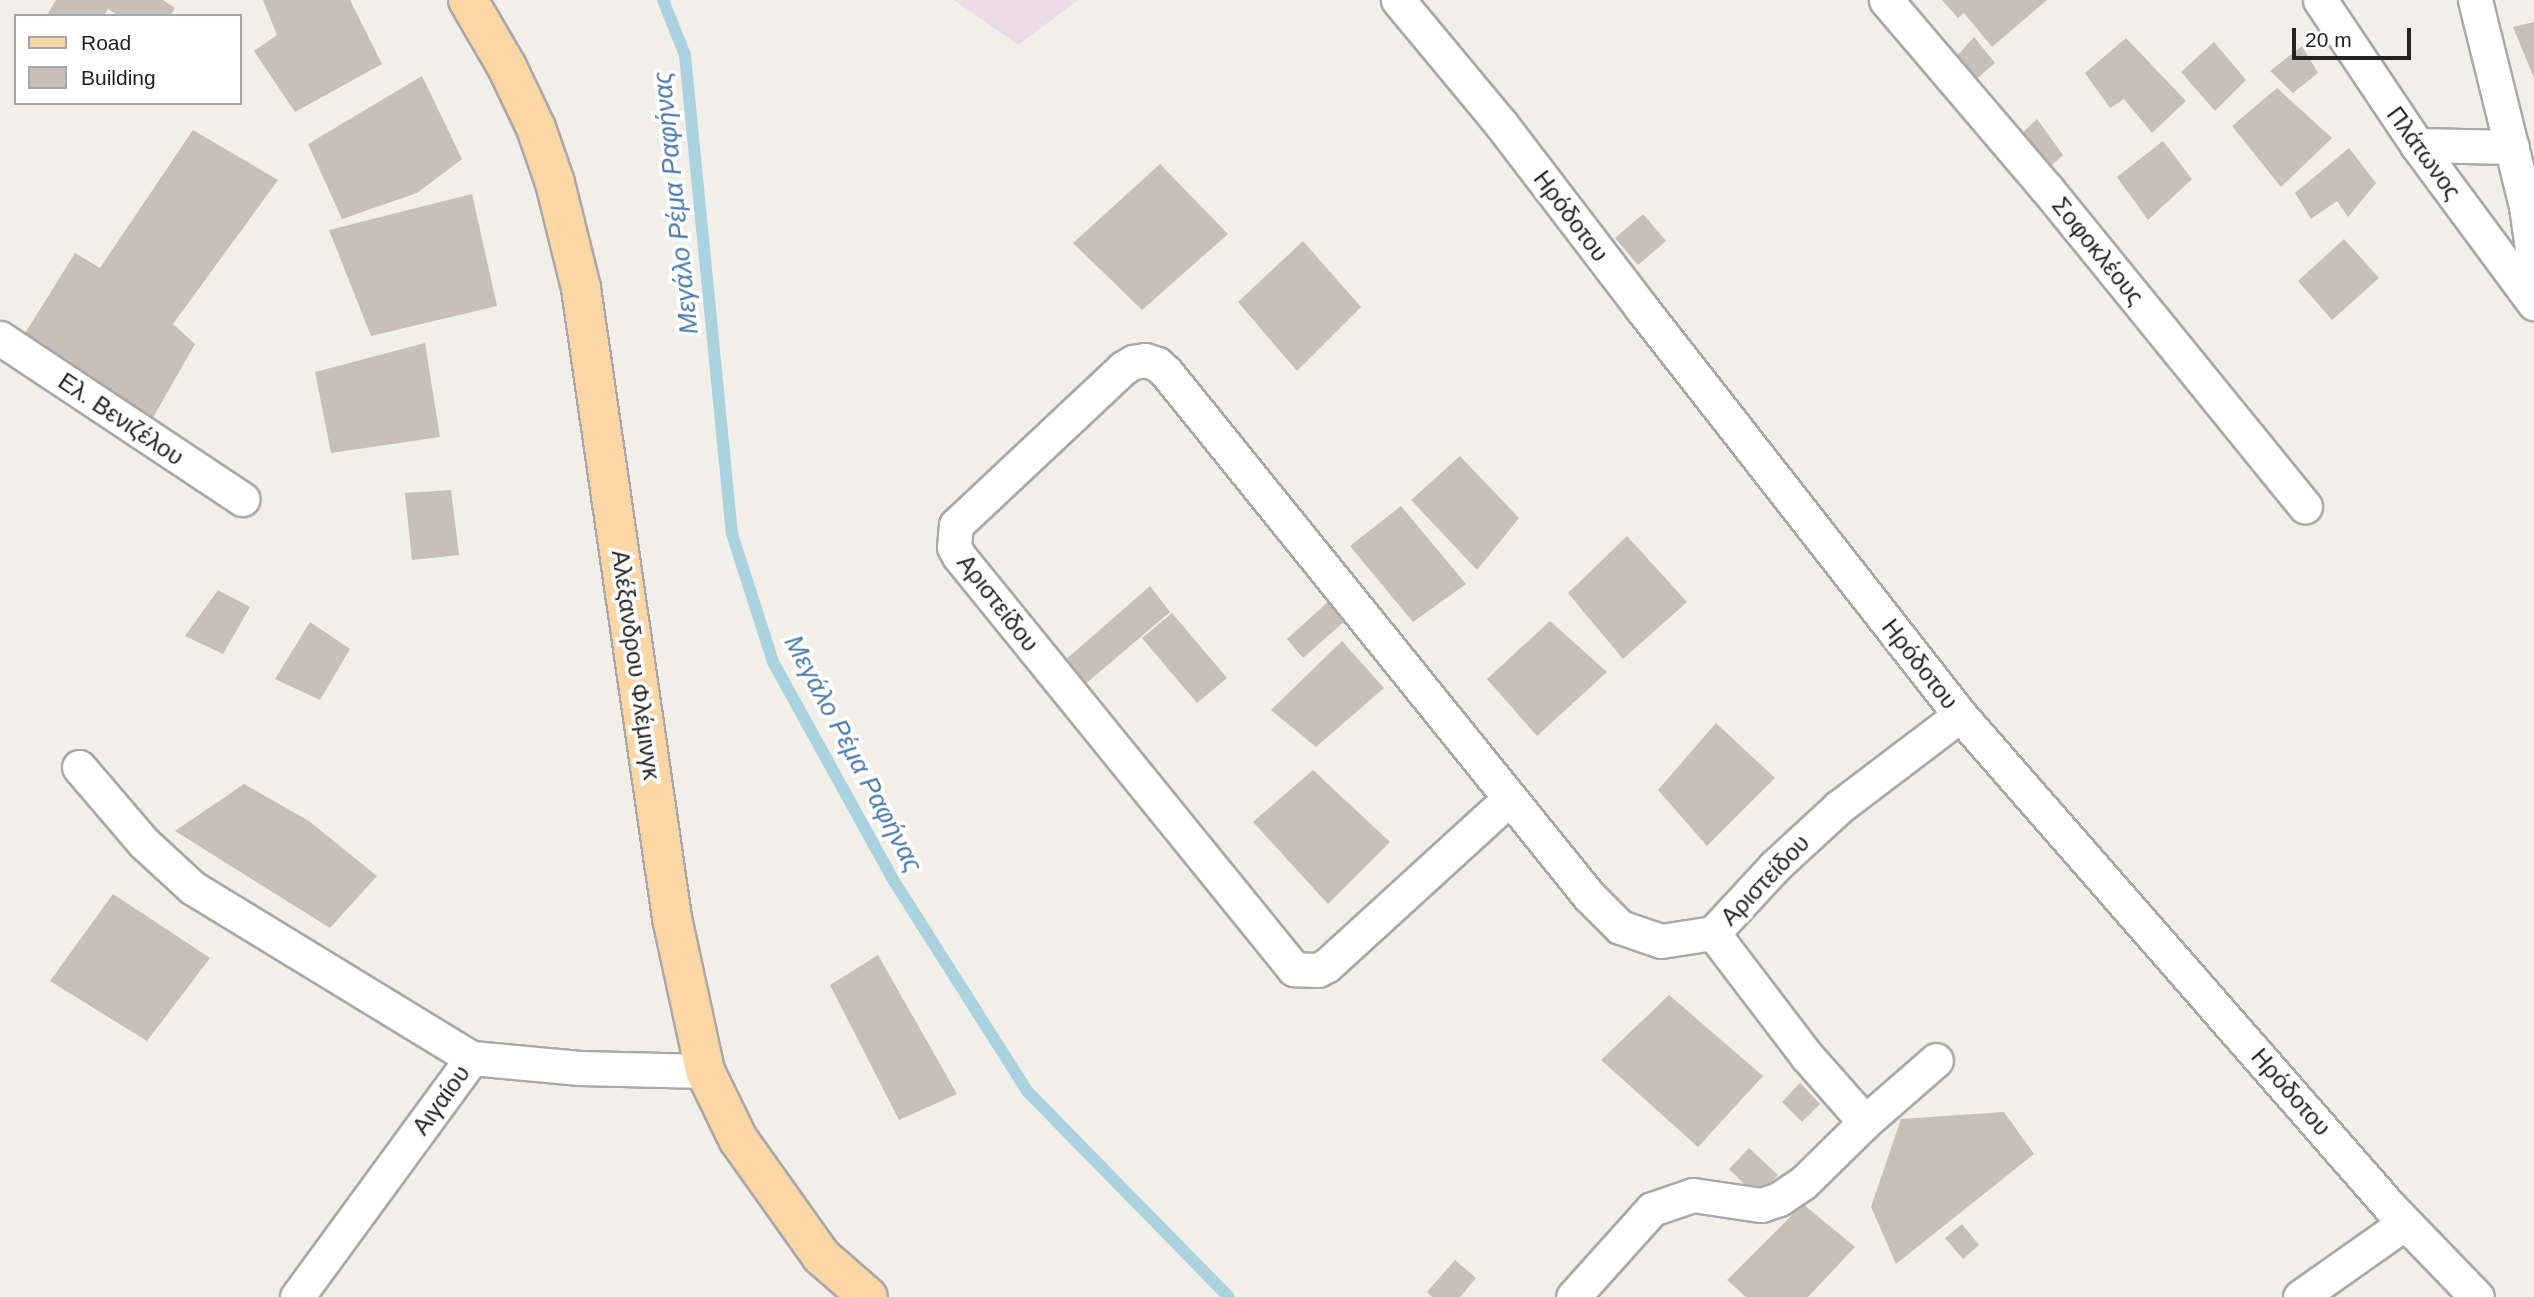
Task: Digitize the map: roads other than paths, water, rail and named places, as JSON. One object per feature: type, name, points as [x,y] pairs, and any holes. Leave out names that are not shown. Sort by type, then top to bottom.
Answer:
[{"type":"main road","name":"Αλέξανδρου Φλέμινγκ","points":[[468,0],[507,66],[536,128],[555,183],[581,288],[673,918],[705,1071],[738,1139],[821,1256],[868,1297]]},
{"type":"street","name":"Ηρόδοτου","points":[[1398,0],[1501,124],[1656,328],[1960,715],[2405,1223],[2477,1297]]},
{"type":"street","name":"Σοφοκλέους","points":[[1886,0],[2047,189],[2305,506]]},
{"type":"street","name":"Πλάτωνος","points":[[2320,0],[2417,145],[2534,303]]},
{"type":"street","points":[[2475,0],[2526,206],[2534,263]]},
{"type":"street","points":[[2417,145],[2512,147]]},
{"type":"street","name":"Ελ. Βενιζέλου","points":[[0,338],[242,499]]},
{"type":"street","name":"Αριστείδου","points":[[1510,798],[1327,965],[1318,970],[1294,968],[1285,961],[959,556],[954,547],[956,525],[1123,368],[1145,360],[1157,364],[1166,372],[1510,798],[1589,896],[1620,927],[1661,941],[1713,933],[1775,866],[1839,807],[1960,715]]},
{"type":"street","points":[[79,767],[144,843],[193,888],[472,1058]]},
{"type":"street","points":[[1713,933],[1806,1055],[1865,1122]]},
{"type":"street","name":"Αιγαίου","points":[[297,1297],[472,1058],[580,1068],[705,1071]]},
{"type":"street","points":[[1573,1297],[1652,1209],[1693,1195],[1761,1205],[1779,1199],[1804,1182],[1865,1122],[1936,1060]]},
{"type":"street","points":[[2300,1297],[2405,1223]]},
{"type":"waterway","name":"Μεγάλο Ρέμα Ραφήνας","points":[[663,0],[685,55],[732,534],[773,662],[892,878],[1028,1092],[1229,1297]]}]
